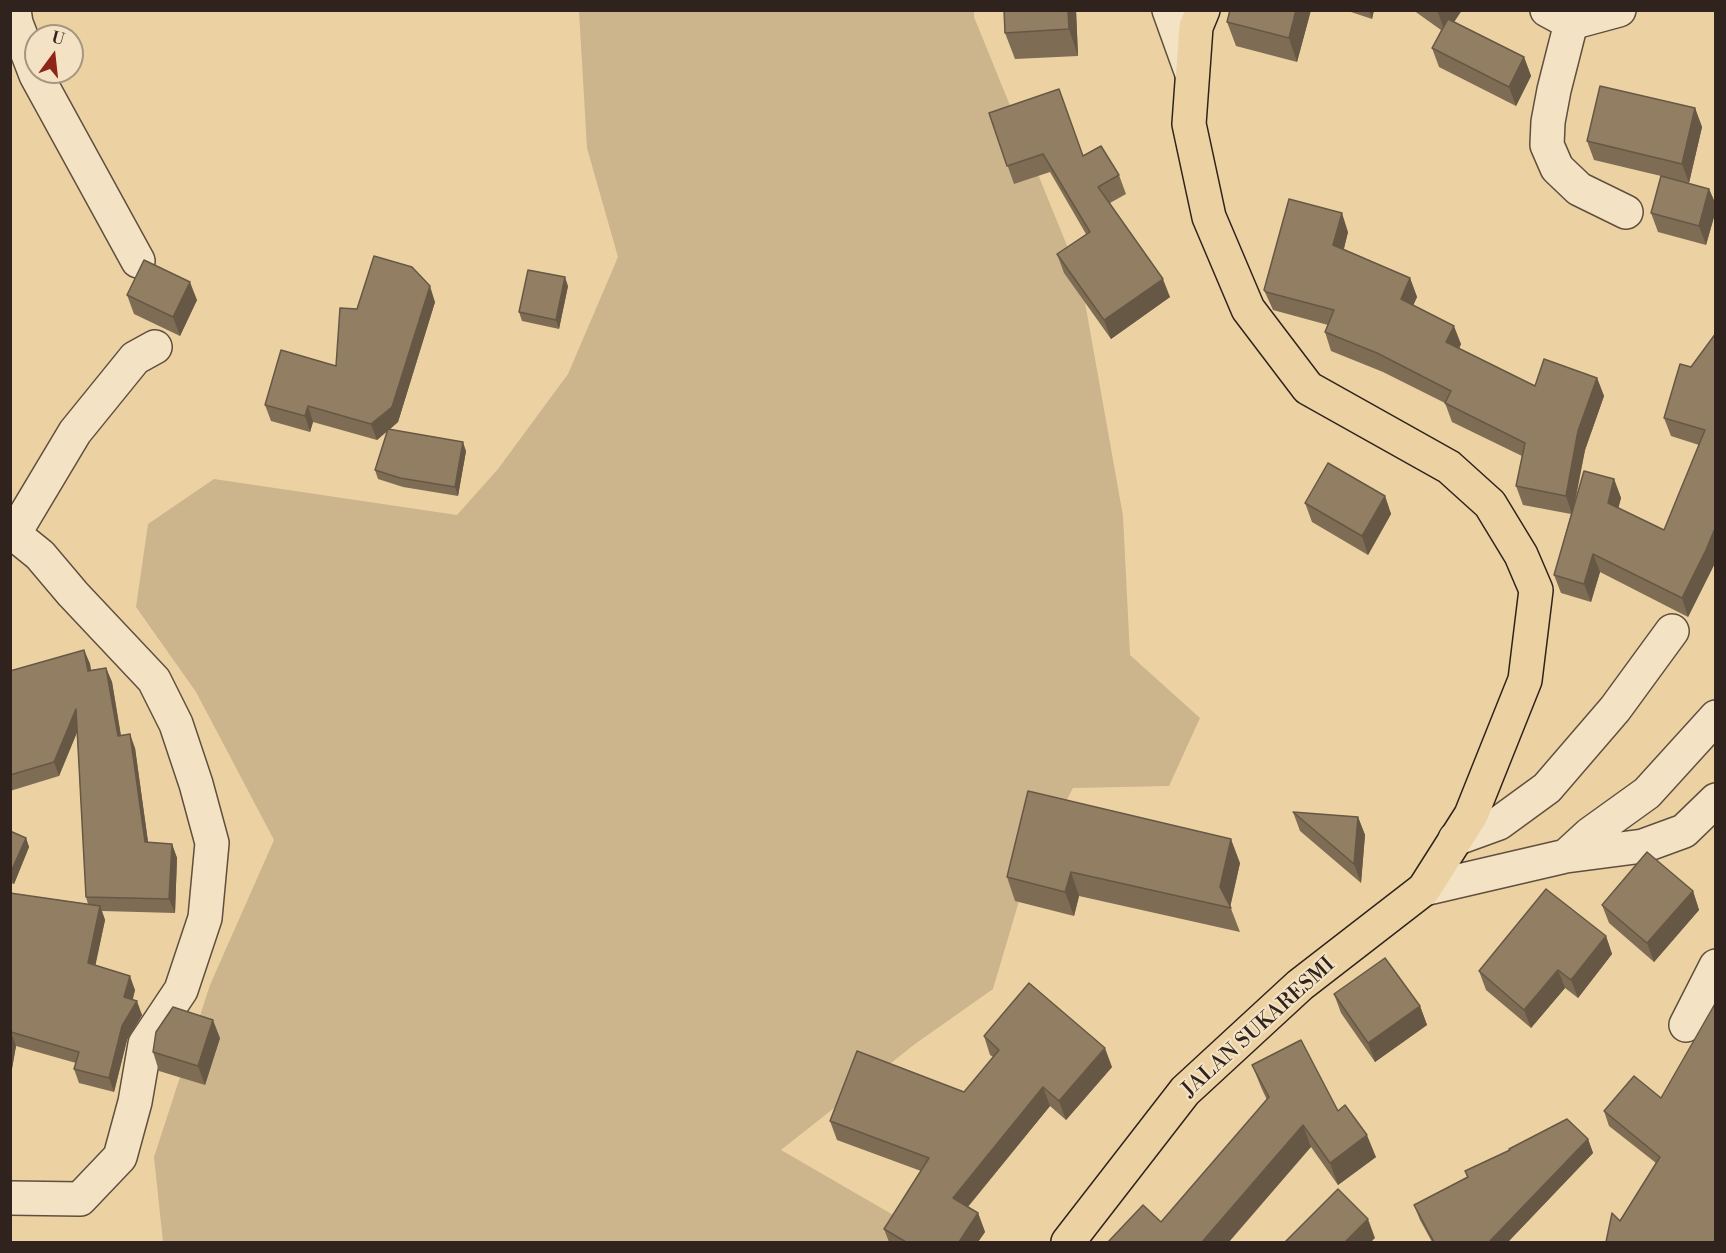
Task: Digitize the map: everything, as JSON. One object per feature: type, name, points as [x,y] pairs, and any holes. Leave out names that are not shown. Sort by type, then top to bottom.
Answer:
[{"type":"main road","points":[[1203,10],[1196,27],[1189,124],[1209,217],[1248,309],[1308,387],[1449,467],[1490,504],[1521,555],[1536,590],[1525,680],[1471,814],[1424,889]]},
{"type":"main road","name":"JALAN SUKARESMI","points":[[1068,1242],[1185,1091],[1300,985],[1424,889]]},
{"type":"street","points":[[14,10],[15,23],[36,75],[138,261]]},
{"type":"street","points":[[1169,10],[1192,74]]},
{"type":"street","points":[[1619,10],[1559,17],[1554,90],[1548,122],[1547,145],[1557,168],[1579,189],[1626,212]]},
{"type":"street","points":[[10,1198],[80,1199],[120,1157],[135,1102],[145,1044],[181,990],[205,918],[212,843],[176,724],[154,680],[73,594],[40,555],[14,534],[75,432],[135,358],[156,347]]},
{"type":"street","points":[[1455,839],[1499,823],[1547,788],[1615,709],[1672,631]]},
{"type":"street","points":[[1566,856],[1590,834],[1647,793],[1716,717]]},
{"type":"street","points":[[1424,889],[1566,856],[1643,846],[1684,831],[1716,800]]},
{"type":"street","points":[[1686,1025],[1716,966]]},
{"type":"shaded area","points":[[579,11],[974,11],[974,17],[1081,280],[1123,516],[1130,655],[1200,718],[1169,786],[1073,788],[1027,874],[993,989],[915,1044],[781,1150],[940,1242],[163,1242],[154,1157],[210,985],[274,840],[196,692],[136,607],[148,524],[214,479],[457,515],[498,469],[568,374],[618,257],[587,148]]},
{"type":"building","points":[[1004,10],[1068,10],[1069,29],[1005,33]]},
{"type":"building","points":[[1230,10],[1296,10],[1289,38],[1227,22]]},
{"type":"building","points":[[1448,19],[1524,57],[1509,87],[1432,48]]},
{"type":"building","points":[[1600,86],[1695,108],[1682,164],[1587,141]]},
{"type":"building","points":[[1059,89],[1083,156],[1101,146],[1119,175],[1098,187],[1163,279],[1104,320],[1057,254],[1090,232],[1043,154],[1007,166],[989,113]]},
{"type":"building","points":[[1661,176],[1709,189],[1699,226],[1651,213]]},
{"type":"building","points":[[1289,199],[1342,213],[1333,245],[1410,278],[1401,299],[1454,326],[1446,342],[1535,386],[1544,359],[1597,378],[1578,431],[1566,496],[1516,486],[1525,443],[1445,403],[1451,391],[1377,353],[1325,332],[1334,310],[1264,290]]},
{"type":"building","points":[[374,256],[412,267],[430,286],[392,407],[371,424],[308,406],[305,416],[265,405],[281,350],[336,366],[340,308],[357,309]]},
{"type":"building","points":[[144,260],[190,282],[173,317],[127,295]]},
{"type":"building","points":[[528,270],[565,277],[556,320],[519,312]]},
{"type":"building","points":[[1716,333],[1716,526],[1682,598],[1593,554],[1584,584],[1554,575],[1584,471],[1614,479],[1608,503],[1664,530],[1705,430],[1664,418],[1680,364],[1691,367]]},
{"type":"building","points":[[388,429],[463,442],[455,487],[400,478],[375,470]]},
{"type":"building","points":[[1328,463],[1385,496],[1362,536],[1305,503]]},
{"type":"building","points":[[84,650],[88,671],[106,668],[118,736],[130,734],[145,842],[172,844],[169,899],[86,897],[76,709],[54,762],[10,775],[10,671]]},
{"type":"building","points":[[1028,791],[1231,839],[1220,887],[1231,908],[1071,872],[1065,892],[1007,877]]},
{"type":"building","points":[[1293,812],[1358,817],[1354,864]]},
{"type":"building","points":[[10,831],[26,838],[10,874]]},
{"type":"building","points":[[1647,852],[1693,891],[1647,943],[1602,905]]},
{"type":"building","points":[[1546,889],[1606,936],[1571,980],[1558,970],[1524,1010],[1479,971]]},
{"type":"building","points":[[10,893],[100,906],[88,963],[130,976],[124,997],[137,1001],[122,1026],[109,1078],[74,1069],[79,1052],[11,1032],[10,1035]]},
{"type":"building","points":[[1385,958],[1420,1006],[1368,1043],[1334,994]]},
{"type":"building","points":[[1029,983],[1105,1048],[1059,1101],[1043,1087],[953,1198],[978,1213],[959,1242],[906,1242],[884,1229],[929,1158],[830,1121],[857,1051],[964,1092],[999,1050],[984,1036]]},
{"type":"building","points":[[1716,1002],[1716,1242],[1606,1242],[1612,1213],[1620,1221],[1660,1157],[1604,1111],[1634,1076],[1661,1098]]},
{"type":"building","points":[[173,1007],[213,1020],[198,1066],[153,1052],[156,1032]]},
{"type":"building","points":[[1301,1040],[1338,1111],[1345,1105],[1367,1135],[1330,1163],[1303,1125],[1202,1242],[1108,1242],[1143,1205],[1161,1222],[1269,1097],[1252,1065]]},
{"type":"building","points":[[1567,1119],[1588,1139],[1489,1242],[1434,1242],[1414,1205],[1468,1177],[1465,1171]]},
{"type":"building","points":[[1338,1189],[1368,1219],[1345,1242],[1285,1242]]}]
